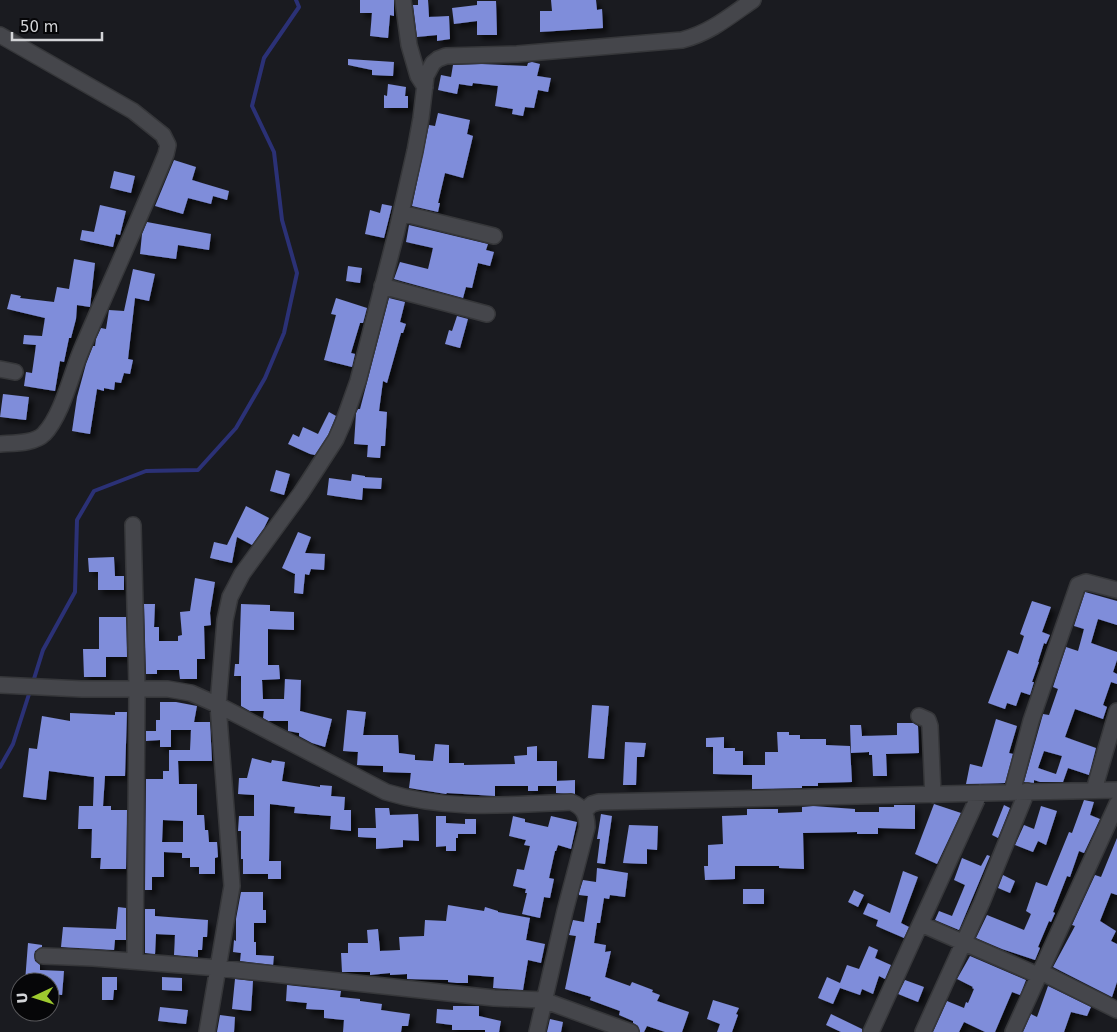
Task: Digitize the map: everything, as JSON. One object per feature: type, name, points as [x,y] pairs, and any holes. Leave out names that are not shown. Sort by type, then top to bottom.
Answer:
[{"type":"street","points":[[403,0],[409,45],[418,76],[425,87]]},
{"type":"street","points":[[413,55],[438,59],[459,55],[517,54],[682,40],[697,36],[712,28],[753,0]]},
{"type":"street","points":[[0,35],[133,111],[163,135],[168,145],[131,239],[80,352],[54,420],[42,436],[28,441],[0,444]]},
{"type":"street","points":[[207,1032],[232,886],[218,705],[224,620],[230,597],[242,574],[286,515],[336,439],[343,423],[358,381],[401,213],[415,151],[429,69],[438,59]]},
{"type":"street","points":[[401,213],[494,236]]},
{"type":"street","points":[[382,286],[487,314]]},
{"type":"street","points":[[0,370],[15,372]]},
{"type":"street","points":[[133,525],[137,688],[135,962]]},
{"type":"street","points":[[1012,792],[1031,721],[1078,585],[1086,582],[1117,590]]},
{"type":"street","points":[[0,685],[82,689],[168,689],[191,693],[218,705],[386,792],[419,800],[475,806],[571,802],[579,806],[584,810],[587,818],[586,827],[537,1032]]},
{"type":"street","points":[[1094,790],[1117,711]]},
{"type":"street","points":[[920,716],[928,720],[930,726],[933,795]]},
{"type":"street","points":[[584,810],[592,804],[600,802],[1117,790]]},
{"type":"street","points":[[922,1032],[963,943],[1027,791]]},
{"type":"street","points":[[871,1032],[980,793]]},
{"type":"street","points":[[1013,1032],[1117,804]]},
{"type":"street","points":[[921,924],[1041,974],[1117,1010]]},
{"type":"street","points":[[43,956],[218,968],[494,998],[544,1000],[632,1032]]},
{"type":"building","points":[[360,0],[394,0],[394,16],[390,15],[388,38],[370,36],[372,13],[360,13]]},
{"type":"building","points":[[418,0],[428,0],[429,17],[449,16],[450,39],[437,41],[437,35],[417,37],[413,5],[418,5]]},
{"type":"building","points":[[551,0],[596,0],[597,10],[602,9],[603,28],[540,32],[540,11],[552,11]]},
{"type":"building","points":[[477,1],[496,1],[497,35],[477,35],[477,21],[454,24],[452,8],[477,5]]},
{"type":"building","points":[[348,59],[394,62],[393,76],[372,75],[372,70],[348,65]]},
{"type":"building","points":[[528,63],[540,64],[537,76],[551,78],[548,92],[538,90],[534,108],[525,107],[523,116],[512,114],[513,109],[495,106],[498,86],[473,83],[472,86],[459,84],[457,94],[438,90],[441,75],[451,77],[453,65],[527,66]]},
{"type":"building","points":[[388,84],[406,87],[405,96],[408,96],[408,108],[384,108],[384,95],[387,96]]},
{"type":"building","points":[[438,113],[470,120],[467,134],[473,136],[463,178],[445,173],[438,203],[440,203],[438,212],[412,206],[429,125],[435,126]]},
{"type":"building","points":[[174,160],[196,167],[192,180],[229,191],[227,200],[213,196],[211,204],[188,198],[183,214],[155,206]]},
{"type":"building","points":[[114,171],[135,176],[131,193],[110,188]]},
{"type":"building","points":[[382,204],[392,206],[384,238],[365,234],[370,210],[380,213]]},
{"type":"building","points":[[100,205],[126,211],[120,235],[116,234],[113,247],[80,240],[82,230],[94,232]]},
{"type":"building","points":[[147,222],[211,234],[209,250],[178,245],[176,259],[140,254],[142,234]]},
{"type":"building","points":[[409,225],[488,244],[486,250],[494,252],[490,266],[478,263],[472,288],[466,287],[463,298],[394,279],[400,262],[428,269],[433,248],[406,242]]},
{"type":"building","points":[[74,259],[95,263],[90,307],[77,305],[76,319],[71,338],[69,338],[64,362],[60,361],[55,391],[24,386],[26,372],[32,373],[36,345],[23,344],[24,335],[42,336],[45,318],[7,309],[11,294],[21,296],[20,298],[54,302],[57,287],[69,289]]},
{"type":"building","points":[[348,266],[362,268],[360,283],[346,281]]},
{"type":"building","points":[[133,269],[155,274],[149,301],[135,298],[128,359],[133,360],[130,374],[124,373],[121,383],[115,382],[114,390],[104,388],[104,391],[97,389],[90,434],[72,431],[77,397],[86,364],[101,328],[106,329],[109,310],[124,311]]},
{"type":"building","points":[[336,298],[367,308],[363,323],[360,323],[351,353],[355,354],[352,367],[324,360],[336,315],[331,314]]},
{"type":"building","points":[[389,298],[405,302],[400,322],[406,324],[403,333],[401,333],[387,383],[383,381],[379,411],[387,412],[385,446],[381,446],[380,458],[367,457],[368,445],[354,444],[356,413],[360,409]]},
{"type":"building","points":[[457,316],[468,319],[460,348],[445,344],[449,330],[452,331]]},
{"type":"building","points":[[3,394],[29,397],[26,420],[0,417]]},
{"type":"building","points":[[329,412],[336,416],[328,435],[315,455],[288,444],[293,434],[299,437],[303,427],[318,434]]},
{"type":"building","points":[[276,470],[290,474],[284,495],[270,491]]},
{"type":"building","points":[[352,474],[382,478],[381,489],[363,488],[362,500],[327,495],[329,478],[351,481]]},
{"type":"building","points":[[246,506],[269,518],[264,528],[252,545],[237,537],[232,563],[210,558],[214,542],[227,545]]},
{"type":"building","points":[[298,532],[311,537],[305,553],[325,554],[324,570],[311,569],[309,575],[305,574],[303,594],[294,593],[295,574],[282,568]]},
{"type":"building","points":[[114,557],[115,576],[124,576],[124,590],[98,590],[98,572],[89,572],[88,558]]},
{"type":"building","points":[[195,578],[215,582],[210,613],[211,625],[204,626],[205,659],[197,659],[197,679],[180,679],[179,670],[157,670],[157,674],[146,674],[144,604],[155,604],[154,627],[159,627],[159,641],[178,641],[178,636],[182,635],[180,612],[190,611]]},
{"type":"building","points":[[1085,592],[1117,601],[1117,625],[1098,619],[1091,643],[1117,652],[1117,660],[1113,672],[1117,674],[1117,684],[1111,682],[1103,705],[1107,707],[1103,719],[1075,709],[1065,737],[1096,748],[1089,775],[1068,768],[1063,782],[1040,782],[1034,780],[1034,783],[1024,782],[1043,714],[1049,715],[1058,689],[1053,687],[1066,647],[1078,651],[1084,629],[1074,626]],"holes":[[[1044,751],[1062,756],[1056,774],[1038,768]]]},
{"type":"building","points":[[1032,601],[1051,607],[1042,632],[1050,635],[1046,644],[1044,643],[1030,695],[1021,692],[1016,706],[1007,703],[1005,709],[988,703],[1008,650],[1018,654],[1024,636],[1020,634]]},
{"type":"building","points":[[241,604],[270,605],[270,611],[294,612],[294,630],[268,629],[268,665],[279,665],[280,679],[262,680],[263,699],[284,699],[285,679],[301,680],[300,711],[332,719],[325,747],[299,736],[299,733],[288,731],[288,721],[268,721],[263,718],[264,711],[250,711],[241,706],[241,676],[234,676],[235,664],[239,664]]},
{"type":"building","points":[[99,617],[126,617],[127,657],[106,657],[106,677],[84,677],[83,649],[99,649]]},
{"type":"building","points":[[160,702],[176,702],[197,706],[194,722],[210,722],[212,761],[178,761],[179,784],[197,784],[197,815],[204,815],[205,830],[208,830],[209,842],[217,842],[218,857],[215,858],[215,874],[199,874],[199,867],[190,867],[190,858],[182,858],[182,853],[164,852],[164,877],[152,877],[152,890],[145,890],[146,779],[163,779],[163,771],[169,771],[169,750],[190,750],[191,730],[171,730],[171,747],[160,747],[160,740],[146,741],[146,731],[156,731],[156,720],[160,720]],"holes":[[[163,820],[183,821],[183,842],[162,842]]]},
{"type":"building","points":[[592,705],[609,706],[604,759],[588,758]]},
{"type":"building","points":[[347,710],[366,712],[363,735],[398,735],[399,753],[415,755],[415,760],[433,761],[435,744],[449,745],[449,763],[464,763],[464,765],[515,764],[514,756],[527,755],[527,747],[537,746],[537,761],[557,761],[557,781],[575,780],[575,794],[556,793],[556,786],[538,786],[538,791],[528,791],[528,786],[495,786],[495,796],[446,794],[409,788],[411,773],[383,772],[383,766],[357,765],[358,752],[343,751]]},
{"type":"building","points":[[115,712],[127,712],[125,776],[105,776],[103,806],[111,806],[111,810],[127,810],[126,869],[100,869],[101,858],[91,858],[92,829],[78,829],[79,806],[93,806],[94,777],[49,771],[46,800],[23,797],[29,748],[37,749],[42,716],[70,721],[70,713],[115,715]]},
{"type":"building","points":[[996,719],[1017,726],[1009,753],[1013,754],[1005,783],[966,784],[970,764],[982,767]]},
{"type":"building","points":[[897,723],[913,723],[918,726],[919,753],[886,754],[887,776],[873,776],[872,755],[869,755],[869,752],[851,753],[850,725],[861,725],[862,736],[897,735]]},
{"type":"building","points":[[777,732],[789,732],[789,735],[800,735],[800,739],[826,739],[826,745],[850,746],[852,782],[818,783],[818,786],[802,786],[802,788],[752,789],[752,775],[713,774],[713,747],[706,747],[706,738],[724,737],[724,748],[735,748],[735,751],[743,751],[743,765],[765,765],[765,752],[778,752]]},
{"type":"building","points":[[625,742],[646,743],[644,757],[637,757],[636,785],[623,785]]},
{"type":"building","points":[[252,758],[271,763],[272,760],[285,762],[282,781],[320,787],[320,785],[332,786],[331,796],[345,797],[344,810],[351,810],[351,831],[330,829],[331,816],[294,813],[295,807],[270,804],[269,861],[281,861],[281,879],[268,879],[268,874],[243,874],[241,831],[238,831],[239,816],[254,816],[254,795],[238,794],[239,778],[247,778]]},
{"type":"building","points":[[1084,800],[1094,802],[1090,815],[1100,819],[1084,853],[1079,851],[1070,877],[1067,876],[1053,912],[1055,913],[1051,922],[1049,921],[1038,947],[1040,948],[1035,960],[976,938],[987,915],[1024,930],[1031,914],[1026,911],[1036,882],[1047,886],[1069,832],[1072,833]]},
{"type":"building","points":[[934,804],[961,813],[937,864],[915,854]]},
{"type":"building","points":[[894,805],[915,805],[915,829],[878,828],[878,834],[857,834],[857,832],[803,833],[804,869],[779,868],[779,866],[735,866],[735,879],[705,880],[704,866],[708,866],[708,845],[723,844],[722,816],[747,815],[747,809],[778,809],[778,813],[802,812],[802,807],[813,806],[855,809],[855,812],[879,812],[879,807],[894,807]]},
{"type":"building","points":[[1004,805],[1010,808],[998,838],[992,835]]},
{"type":"building","points":[[1041,806],[1057,811],[1046,845],[1038,841],[1033,852],[1015,845],[1024,825],[1034,829]]},
{"type":"building","points":[[375,808],[389,808],[390,815],[418,814],[419,841],[403,840],[403,847],[376,849],[376,838],[358,837],[358,828],[376,828]]},
{"type":"building","points":[[601,814],[612,816],[605,864],[597,863],[600,839],[597,839]]},
{"type":"building","points":[[436,816],[446,816],[446,823],[465,824],[465,819],[476,819],[476,834],[458,834],[458,838],[456,838],[456,851],[446,851],[446,846],[436,847]]},
{"type":"building","points":[[513,816],[525,819],[525,822],[548,827],[551,816],[577,822],[571,849],[558,845],[555,851],[549,878],[554,879],[550,898],[544,897],[540,918],[522,914],[527,893],[525,893],[526,889],[513,886],[517,869],[524,870],[530,846],[524,845],[526,840],[509,836]]},
{"type":"building","points":[[629,825],[658,826],[657,850],[647,849],[647,864],[623,863]]},
{"type":"building","points":[[1117,838],[1117,895],[1111,893],[1100,921],[1116,931],[1111,941],[1117,944],[1117,982],[1112,997],[1053,967],[1075,926],[1072,925],[1095,875],[1101,877]]},
{"type":"building","points":[[987,855],[990,856],[959,930],[935,920],[939,911],[952,916],[965,885],[954,880],[962,858],[981,866]]},
{"type":"building","points":[[597,868],[628,873],[625,897],[610,895],[609,899],[604,898],[600,923],[597,923],[594,943],[606,945],[605,952],[611,951],[605,977],[630,986],[632,982],[653,990],[652,992],[660,995],[657,1001],[689,1012],[682,1032],[665,1032],[647,1026],[644,1032],[640,1032],[638,1026],[633,1021],[619,1015],[620,1011],[590,1000],[591,997],[565,989],[576,936],[569,935],[573,920],[584,922],[588,896],[579,895],[579,893],[583,880],[596,882]]},
{"type":"building","points":[[903,871],[918,877],[901,923],[909,927],[904,938],[876,926],[878,920],[863,914],[868,903],[890,913]]},
{"type":"building","points":[[1003,875],[1015,881],[1010,893],[998,888]]},
{"type":"building","points":[[743,889],[764,889],[764,904],[743,904]]},
{"type":"building","points":[[854,890],[864,895],[858,907],[848,902]]},
{"type":"building","points":[[241,892],[263,892],[263,910],[266,910],[266,923],[254,923],[254,942],[256,942],[256,955],[274,956],[273,965],[240,961],[241,953],[233,952],[234,940],[236,941],[236,919]]},
{"type":"building","points":[[448,905],[484,911],[485,907],[498,912],[530,918],[526,940],[545,944],[541,963],[528,960],[523,990],[493,988],[494,977],[468,975],[468,983],[457,983],[448,982],[448,980],[407,979],[407,974],[370,975],[370,972],[342,972],[341,953],[348,953],[348,943],[368,943],[367,930],[378,929],[380,951],[400,950],[399,937],[424,936],[425,920],[446,921]]},
{"type":"building","points":[[118,907],[126,908],[126,940],[115,940],[114,950],[61,947],[63,927],[116,929]]},
{"type":"building","points":[[145,909],[155,909],[155,916],[208,920],[207,937],[203,937],[202,950],[198,950],[198,957],[174,955],[175,935],[156,934],[155,954],[145,953]]},
{"type":"building","points":[[28,943],[42,945],[42,947],[35,951],[35,961],[40,965],[40,970],[64,971],[62,995],[60,995],[60,972],[26,972]]},
{"type":"building","points":[[869,946],[878,950],[875,958],[891,965],[885,979],[879,976],[873,994],[862,989],[860,995],[840,988],[833,1004],[818,998],[827,977],[840,983],[847,965],[859,969]]},
{"type":"building","points":[[970,956],[1026,980],[1020,995],[1012,992],[995,1032],[985,1032],[964,1022],[959,1032],[933,1032],[947,1001],[964,1008],[966,1002],[968,1003],[974,989],[957,979]]},
{"type":"building","points":[[102,977],[117,977],[117,990],[114,990],[113,1000],[102,1000]]},
{"type":"building","points":[[162,977],[182,978],[182,991],[162,990]]},
{"type":"building","points":[[235,979],[253,981],[251,1011],[232,1009]]},
{"type":"building","points":[[905,980],[924,987],[918,1002],[898,994]]},
{"type":"building","points":[[287,985],[341,991],[340,997],[382,1004],[381,1010],[410,1014],[408,1026],[402,1026],[401,1032],[343,1032],[344,1020],[324,1018],[324,1010],[306,1009],[307,1003],[286,1001]]},
{"type":"building","points":[[1048,986],[1091,1007],[1087,1016],[1071,1012],[1064,1032],[1023,1032],[1031,1014],[1037,1017]]},
{"type":"building","points":[[713,1000],[739,1008],[732,1032],[717,1032],[720,1024],[707,1019]]},
{"type":"building","points":[[453,1006],[479,1006],[479,1016],[501,1021],[499,1032],[452,1030],[452,1025],[436,1023],[437,1009],[453,1010]]},
{"type":"building","points":[[160,1007],[188,1010],[186,1024],[158,1021]]},
{"type":"building","points":[[831,1014],[862,1029],[862,1032],[841,1032],[826,1025]]},
{"type":"building","points":[[220,1015],[235,1017],[234,1032],[217,1032]]},
{"type":"building","points":[[550,1019],[563,1022],[561,1032],[547,1032]]},
{"type":"waterway","points":[[33,682],[43,650],[75,592],[77,520],[94,491],[146,471],[198,470],[236,428],[265,378],[284,333],[297,273],[282,220],[274,152],[252,106],[264,58],[299,7],[296,0]]},
{"type":"waterway","points":[[0,767],[13,744],[30,691]]}]
